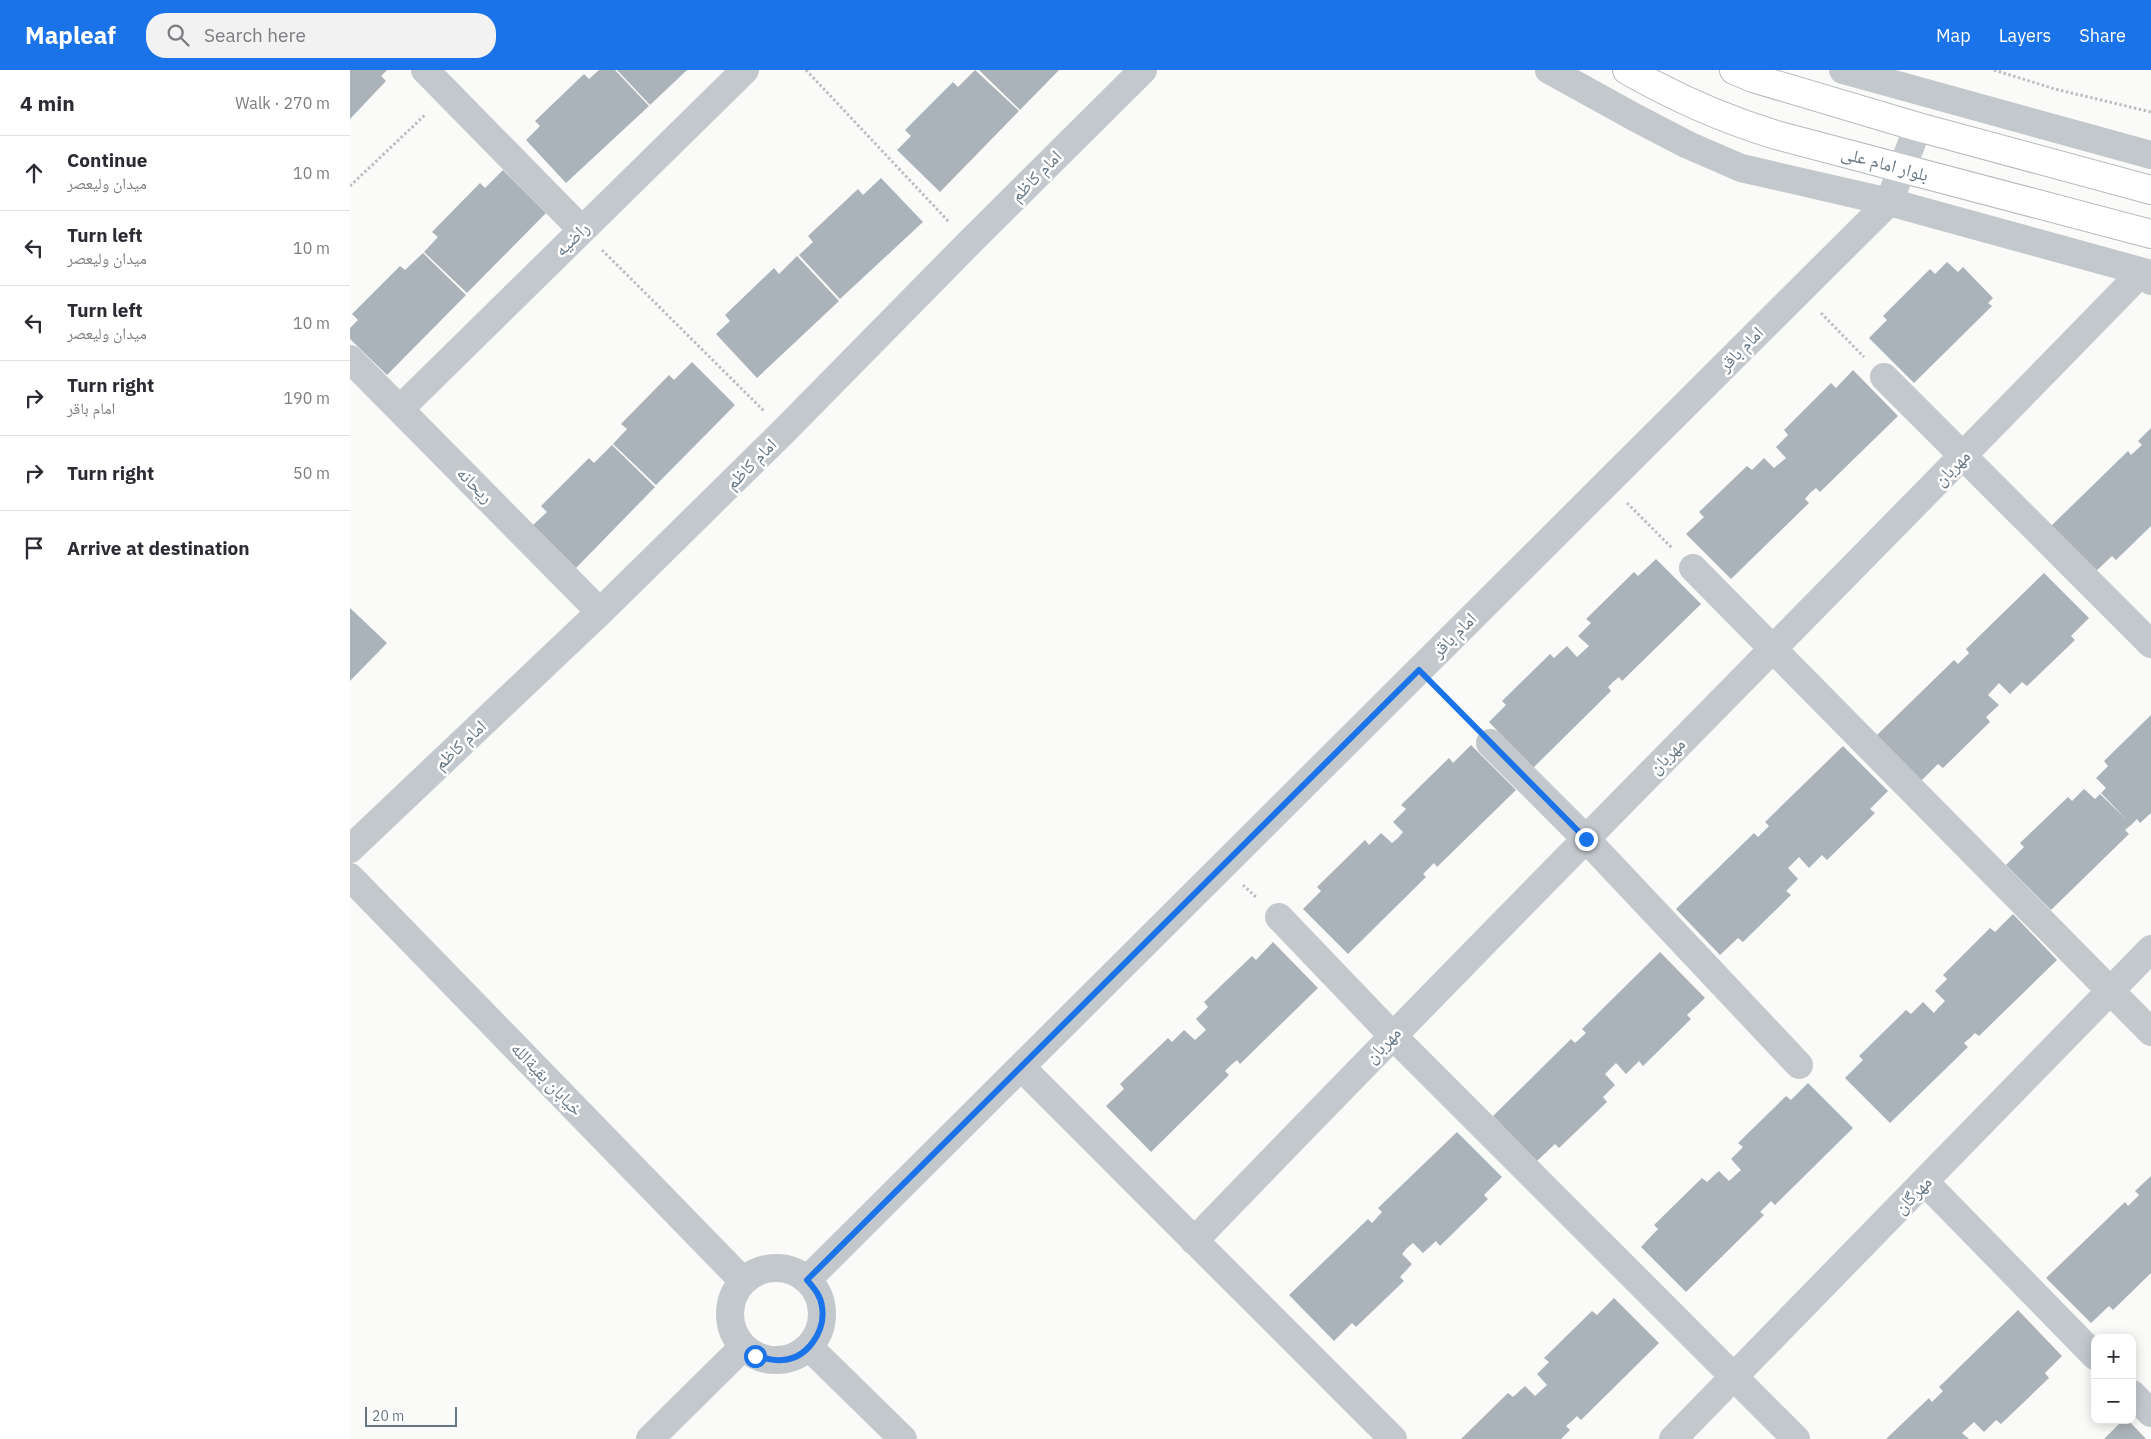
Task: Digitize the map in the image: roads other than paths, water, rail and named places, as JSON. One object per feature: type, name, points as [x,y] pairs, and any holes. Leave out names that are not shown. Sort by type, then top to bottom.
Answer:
[{"type":"main road","name":"بلوار امام علی","points":[[1627,70],[1731,122],[2151,234]]},
{"type":"main road","points":[[1734,70],[1753,78],[1918,127],[2151,190]]},
{"type":"street","points":[[425,70],[582,230]]},
{"type":"street","name":"راضیه","points":[[400,409],[745,70]]},
{"type":"street","name":"امام کاظم","points":[[350,849],[600,612],[784,431],[1143,70]]},
{"type":"street","points":[[1549,70],[1688,145],[1741,168],[1889,202],[2148,276]]},
{"type":"street","points":[[1843,70],[2151,156]]},
{"type":"street","points":[[1889,202],[1918,127]]},
{"type":"street","name":"امام باقر","points":[[807,1280],[1889,202]]},
{"type":"street","name":"مهربان","points":[[1194,1241],[1392,1035],[1772,649],[1963,456],[2148,276]]},
{"type":"street","name":"ریحانه","points":[[350,359],[600,612]]},
{"type":"street","points":[[1884,377],[2151,644]]},
{"type":"street","points":[[1693,568],[2151,1032]]},
{"type":"street","points":[[1490,742],[1586,839],[1799,1065]]},
{"type":"street","name":"خیابان بقیةالله","points":[[350,877],[743,1281]]},
{"type":"street","points":[[1279,918],[1392,1035],[1796,1439]]},
{"type":"street","name":"مهرگان","points":[[1673,1439],[2151,949]]},
{"type":"street","points":[[1021,1067],[1393,1439]]},
{"type":"street","points":[[1925,1182],[2091,1352]]},
{"type":"street","points":[[769,1268],[784,1268],[798,1272],[807,1280],[818,1293],[822,1307],[822,1322],[818,1335],[809,1347],[798,1356],[783,1360],[769,1360],[755,1356],[743,1347],[734,1335],[730,1321],[730,1306],[734,1292],[743,1281],[755,1272],[769,1268]]},
{"type":"street","points":[[650,1439],[743,1347]]},
{"type":"street","points":[[809,1347],[903,1439]]},
{"type":"street","points":[[2136,1398],[2151,1413]]}]
